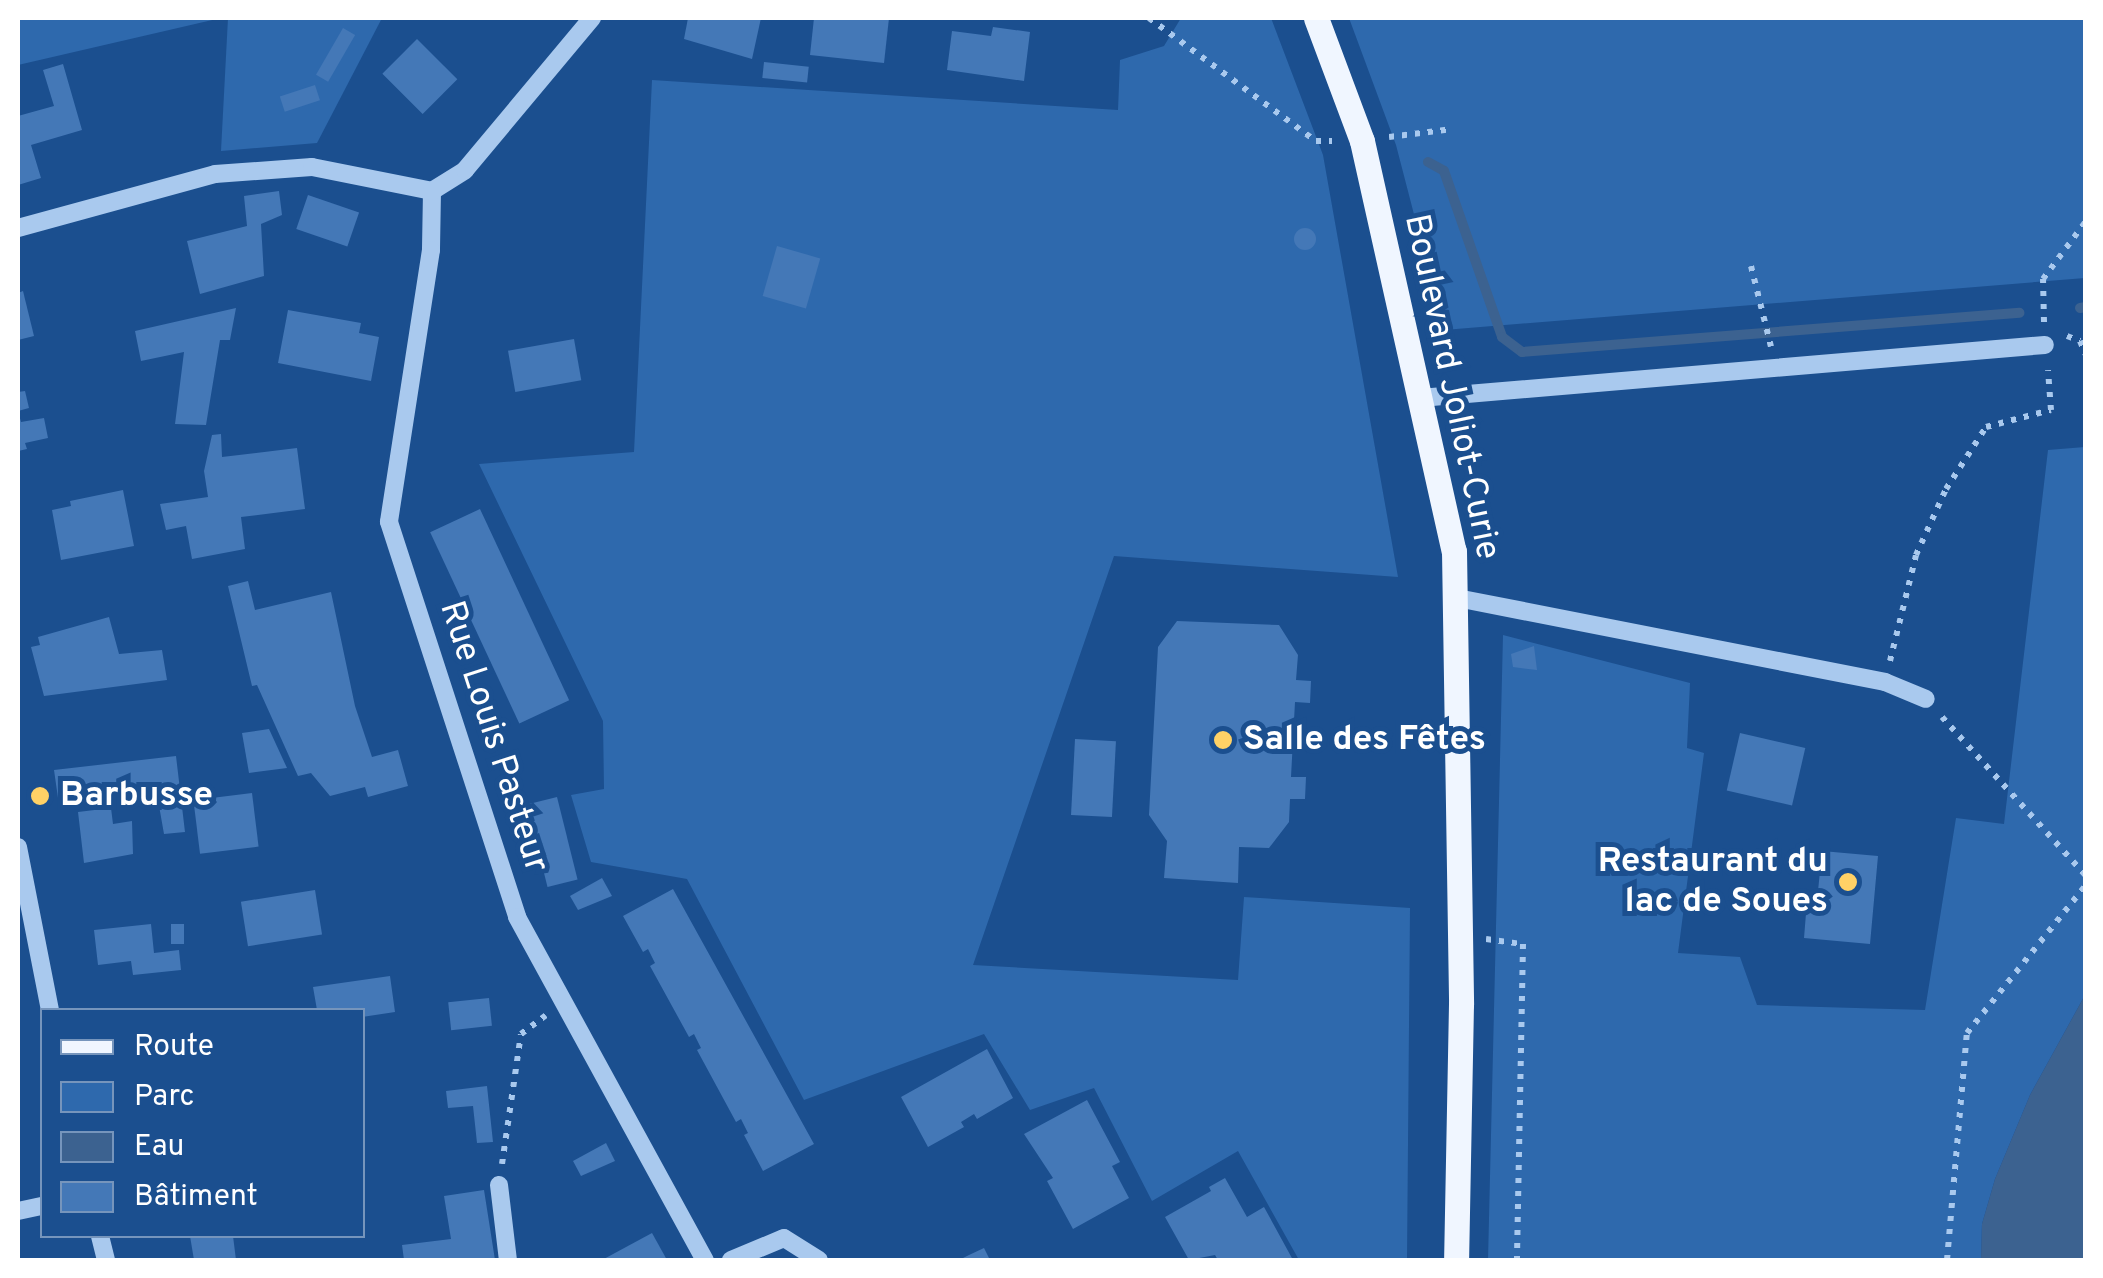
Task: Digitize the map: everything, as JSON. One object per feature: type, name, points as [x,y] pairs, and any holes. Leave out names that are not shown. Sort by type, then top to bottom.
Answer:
[{"type":"main road","name":"Boulevard Joliot-Curie","points":[[1316,18],[1362,140],[1454,552],[1460,936],[1456,1260]]},
{"type":"street","points":[[18,228],[215,174],[312,166],[432,191],[465,170],[592,18]]},
{"type":"street","name":"Rue Louis Pasteur","points":[[432,191],[430,250],[389,522],[516,917],[704,1260]]},
{"type":"street","points":[[1420,398],[2045,345]]},
{"type":"street","points":[[1457,598],[1886,682],[1926,698]]},
{"type":"street","points":[[18,847],[27,952],[49,1008]]},
{"type":"street","points":[[499,1185],[508,1260]]},
{"type":"street","points":[[731,1260],[784,1238],[819,1260]]},
{"type":"path","points":[[1149,18],[1316,141],[1362,140],[1452,129]]},
{"type":"path","points":[[1886,682],[1916,554],[1946,489],[1986,427],[2051,410],[2044,279],[2086,221]]},
{"type":"path","points":[[1751,266],[1769,338]]},
{"type":"path","points":[[1926,698],[2086,876]]},
{"type":"path","points":[[1947,1260],[1967,1033],[2086,885]]},
{"type":"path","points":[[1460,936],[1522,944],[1517,1260]]},
{"type":"path","points":[[499,1185],[521,1034],[563,1002]]},
{"type":"green space","points":[[18,18],[221,18],[18,65]]},
{"type":"green space","points":[[228,18],[382,18],[317,143],[221,151]]},
{"type":"green space","points":[[1181,18],[1271,18],[1323,155],[1398,577],[1114,556],[973,965],[1238,980],[1244,897],[1410,908],[1407,1260],[1299,1260],[1238,1151],[1152,1201],[1094,1088],[1030,1110],[984,1034],[804,1100],[687,879],[591,862],[571,795],[604,789],[603,721],[479,464],[634,452],[652,80],[1118,110],[1120,60],[1164,46]]},
{"type":"green space","points":[[1349,18],[2085,18],[2085,278],[1444,330],[1396,145]]},
{"type":"green space","points":[[2085,447],[2085,995],[2030,1095],[1995,1179],[1982,1224],[1981,1260],[1488,1260],[1503,635],[1690,683],[1687,748],[1704,753],[1678,953],[1740,957],[1757,1005],[1925,1010],[1956,818],[2004,824],[2048,450]]},
{"type":"water","points":[[2085,995],[2085,1260],[1981,1260],[1982,1224],[1995,1179],[2030,1095]]},
{"type":"building","points":[[688,18],[761,18],[752,59],[684,39]]},
{"type":"building","points":[[814,18],[889,18],[884,63],[810,55]]},
{"type":"building","points":[[993,27],[1030,32],[1024,81],[947,70],[952,31],[991,36]]},
{"type":"building","points":[[343,28],[355,35],[328,82],[316,75]]},
{"type":"building","points":[[417,39],[457,79],[423,114],[382,74]]},
{"type":"building","points":[[764,62],[809,67],[807,83],[762,78]]},
{"type":"building","points":[[63,64],[82,130],[31,145],[41,178],[18,185],[18,116],[54,106],[43,70]]},
{"type":"building","points":[[315,85],[320,100],[285,112],[280,96]]},
{"type":"building","points":[[279,191],[282,215],[261,224],[264,276],[200,294],[187,241],[247,226],[244,196]]},
{"type":"building","points":[[308,195],[359,213],[347,247],[296,229]]},
{"type":"building","points":[[1305,228],[1313,231],[1313,247],[1305,250],[1297,247],[1294,239],[1297,231]]},
{"type":"building","points":[[777,246],[820,258],[806,308],[763,296]]},
{"type":"building","points":[[23,291],[34,336],[18,340],[18,293]]},
{"type":"building","points":[[236,308],[230,340],[220,340],[206,425],[175,424],[184,352],[141,361],[135,331]]},
{"type":"building","points":[[288,310],[361,323],[359,333],[379,337],[371,381],[278,363]]},
{"type":"building","points":[[574,339],[581,380],[515,392],[508,351]]},
{"type":"building","points":[[25,391],[29,408],[18,411],[18,392]]},
{"type":"building","points":[[18,411],[21,422],[44,418],[48,438],[25,443],[27,449],[18,451]]},
{"type":"building","points":[[221,434],[222,457],[297,448],[305,509],[241,517],[245,549],[192,559],[186,526],[166,530],[160,504],[208,497],[204,471],[212,435]]},
{"type":"building","points":[[123,490],[134,546],[61,560],[52,510],[71,506],[70,501]]},
{"type":"building","points":[[480,509],[569,700],[519,723],[430,532]]},
{"type":"building","points":[[248,581],[255,610],[331,592],[355,706],[372,757],[398,750],[408,786],[368,797],[365,787],[330,796],[311,773],[298,776],[257,685],[252,686],[228,586]]},
{"type":"building","points":[[109,617],[119,654],[162,650],[167,680],[44,696],[31,647],[40,645],[38,637]]},
{"type":"building","name":"Salle des Fêtes","points":[[1177,621],[1279,625],[1298,655],[1296,680],[1311,681],[1310,703],[1295,702],[1291,777],[1306,777],[1305,799],[1290,799],[1289,822],[1269,848],[1239,847],[1238,883],[1164,878],[1167,841],[1149,815],[1158,647]]},
{"type":"building","points":[[1534,646],[1537,670],[1513,667],[1511,654]]},
{"type":"building","points":[[269,729],[287,768],[249,773],[242,733]]},
{"type":"building","points":[[1740,733],[1805,748],[1792,806],[1727,790]]},
{"type":"building","points":[[1075,739],[1116,741],[1112,817],[1071,815]]},
{"type":"building","points":[[176,756],[185,832],[164,834],[158,800],[125,805],[123,789],[58,798],[54,770]]},
{"type":"building","points":[[252,793],[259,847],[200,854],[193,800]]},
{"type":"building","points":[[557,797],[578,879],[547,887],[527,804]]},
{"type":"building","points":[[111,808],[113,824],[132,821],[133,854],[84,863],[78,812]]},
{"type":"building","points":[[1822,851],[1878,856],[1870,944],[1804,938],[1807,901],[1817,901]]},
{"type":"building","points":[[602,878],[612,896],[578,910],[570,896]]},
{"type":"building","points":[[673,889],[814,1144],[763,1171],[744,1135],[748,1133],[741,1119],[736,1122],[697,1050],[701,1048],[694,1034],[689,1037],[650,966],[655,963],[648,949],[643,952],[623,916]]},
{"type":"building","points":[[315,890],[322,934],[248,946],[241,902]]},
{"type":"building","points":[[151,924],[154,953],[179,950],[181,970],[133,975],[131,961],[98,965],[94,930]]},
{"type":"building","points":[[171,924],[184,924],[184,944],[171,944]]},
{"type":"building","points":[[390,976],[395,1012],[365,1017],[365,1008],[317,1008],[313,987]]},
{"type":"building","points":[[489,998],[492,1026],[451,1030],[448,1002]]},
{"type":"building","points":[[987,1049],[1013,1098],[977,1119],[974,1114],[961,1122],[964,1127],[928,1147],[901,1097]]},
{"type":"building","points":[[487,1086],[493,1142],[477,1143],[473,1106],[448,1108],[446,1091]]},
{"type":"building","points":[[1087,1100],[1120,1162],[1112,1166],[1129,1198],[1073,1229],[1047,1181],[1053,1178],[1024,1134]]},
{"type":"building","points":[[606,1143],[615,1161],[581,1176],[573,1161]]},
{"type":"building","points":[[1225,1178],[1247,1217],[1264,1207],[1293,1260],[1218,1260],[1215,1255],[1189,1260],[1165,1217],[1211,1191],[1209,1187]]},
{"type":"building","points":[[484,1190],[495,1260],[404,1260],[402,1245],[451,1239],[444,1196]]},
{"type":"building","points":[[652,1233],[667,1260],[602,1260]]},
{"type":"building","points":[[190,1238],[233,1238],[236,1260],[194,1260]]},
{"type":"building","points":[[984,1248],[990,1260],[959,1260],[969,1255]]},
{"type":"waterway","points":[[1428,162],[1444,171],[1502,337],[1522,352],[2019,313]]},
{"type":"waterway","points":[[2080,308],[2086,307]]},
{"type":"place","name":"Salle des Fêtes","points":[[1223,740]]},
{"type":"place","name":"Barbusse","points":[[40,796]]},
{"type":"place","name":"Restaurant du lac de Soues","points":[[1848,882]]}]
